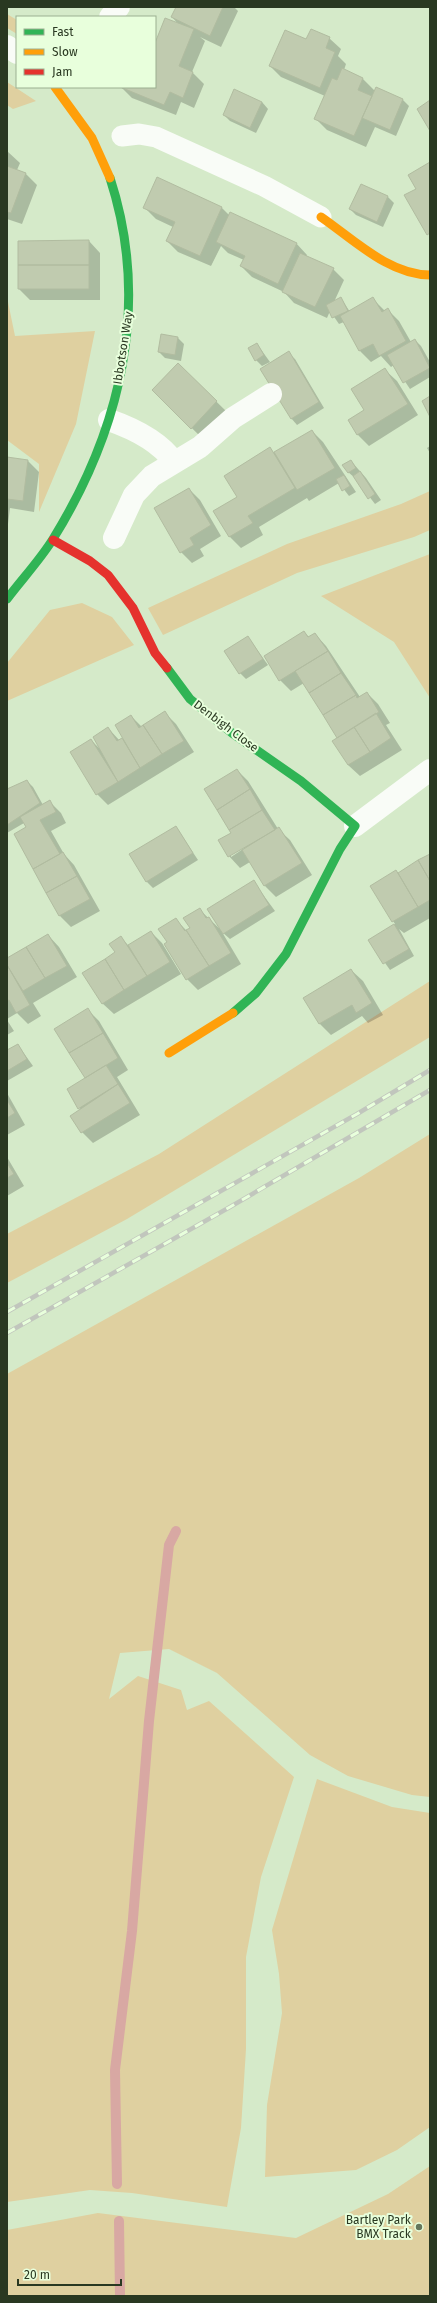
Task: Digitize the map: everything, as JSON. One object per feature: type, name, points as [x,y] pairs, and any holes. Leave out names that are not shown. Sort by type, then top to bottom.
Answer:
[{"type":"street","points":[[111,16],[119,7]]},
{"type":"street","points":[[7,46],[16,52]]},
{"type":"street","name":"Ibbotson Way","points":[[7,599],[53,540],[92,469],[109,420],[128,332],[131,274],[128,246],[111,181],[98,147],[77,115],[56,88]]},
{"type":"street","points":[[321,217],[382,261],[404,270],[430,275]]},
{"type":"street","points":[[114,538],[134,495],[152,476],[200,448],[233,418],[271,394]]},
{"type":"street","points":[[109,420],[122,424],[161,448],[174,462]]},
{"type":"street","name":"Denbigh Close","points":[[53,540],[90,561],[108,575],[133,608],[144,627],[155,653],[190,699],[208,715],[301,781],[355,826]]},
{"type":"street","points":[[168,1053],[227,1018],[256,993],[286,954],[340,849],[355,826],[430,770]]},
{"type":"lane","points":[[122,136],[139,134],[156,137],[181,147],[264,186],[321,217]]},
{"type":"shaded area","points":[[7,14],[16,19],[16,33],[7,28]]},
{"type":"shaded area","points":[[7,82],[36,101],[13,109],[7,105]]},
{"type":"shaded area","points":[[7,297],[15,336],[95,331],[76,424],[39,512],[39,464],[7,440]]},
{"type":"shaded area","points":[[430,491],[430,530],[414,537],[297,573],[163,635],[148,608],[287,544],[401,504]]},
{"type":"shaded area","points":[[430,554],[430,698],[394,642],[321,596]]},
{"type":"shaded area","points":[[82,603],[112,617],[134,645],[7,701],[7,663],[50,610]]},
{"type":"shaded area","points":[[430,981],[430,1037],[127,1219],[7,1283],[7,1234],[159,1154]]},
{"type":"shaded area","points":[[430,1134],[430,1797],[412,1795],[348,1776],[310,1755],[217,1673],[169,1649],[120,1653],[109,1699],[138,1676],[181,1690],[187,1710],[209,1701],[294,1777],[261,1877],[246,1957],[246,2049],[241,2128],[227,2207],[132,2193],[90,2190],[7,2202],[7,1374],[359,1178]]},
{"type":"shaded area","points":[[317,1779],[392,1807],[430,1813],[430,2127],[397,2150],[356,2170],[265,2177],[267,2105],[282,2013],[279,1974],[272,1930]]},
{"type":"shaded area","points":[[430,2166],[430,2296],[7,2296],[7,2230],[98,2213],[296,2238],[388,2194]]},
{"type":"building","points":[[176,7],[223,7],[210,36],[171,17]]},
{"type":"building","points":[[165,18],[194,29],[179,66],[193,72],[183,98],[170,92],[164,105],[122,88],[156,88],[156,40]]},
{"type":"building","points":[[311,29],[330,37],[326,48],[335,52],[320,88],[269,66],[285,30],[306,39]]},
{"type":"building","points":[[342,68],[363,78],[358,90],[372,96],[354,136],[314,119],[332,78],[337,80]]},
{"type":"building","points":[[376,87],[403,99],[390,130],[362,118]]},
{"type":"building","points":[[234,89],[262,102],[250,128],[223,115]]},
{"type":"building","points":[[430,100],[430,131],[417,109]]},
{"type":"building","points":[[430,162],[430,233],[427,235],[404,195],[416,189],[408,175]]},
{"type":"building","points":[[7,166],[26,173],[11,213],[7,212]]},
{"type":"building","points":[[157,177],[222,207],[200,256],[166,241],[175,222],[143,208]]},
{"type":"building","points":[[361,184],[388,196],[377,222],[349,209]]},
{"type":"building","points":[[230,212],[297,243],[278,284],[240,266],[245,256],[216,242]]},
{"type":"building","points":[[89,240],[89,265],[18,265],[18,241]]},
{"type":"building","points":[[300,253],[334,268],[315,307],[282,292]]},
{"type":"building","points":[[18,265],[89,265],[89,289],[18,289]]},
{"type":"building","points":[[341,297],[348,311],[332,318],[326,305]]},
{"type":"building","points":[[373,297],[382,312],[388,308],[406,341],[379,356],[373,344],[359,351],[340,316]]},
{"type":"building","points":[[161,334],[178,337],[175,355],[158,352]]},
{"type":"building","points":[[415,339],[430,368],[403,383],[387,355]]},
{"type":"building","points":[[257,343],[264,355],[255,361],[248,348]]},
{"type":"building","points":[[289,351],[319,402],[291,419],[260,369]]},
{"type":"building","points":[[178,363],[217,401],[191,429],[152,390]]},
{"type":"building","points":[[385,368],[408,404],[357,435],[348,420],[364,410],[351,389]]},
{"type":"building","points":[[430,396],[430,417],[422,401]]},
{"type":"building","points":[[312,430],[335,468],[297,490],[274,452]]},
{"type":"building","points":[[270,447],[295,488],[248,516],[253,523],[229,537],[213,511],[237,497],[224,476]]},
{"type":"building","points":[[7,457],[28,460],[23,501],[7,499]]},
{"type":"building","points":[[351,460],[356,468],[348,473],[342,465]]},
{"type":"building","points":[[360,471],[375,494],[368,499],[353,476]]},
{"type":"building","points":[[344,475],[350,486],[342,491],[336,479]]},
{"type":"building","points":[[189,488],[211,525],[190,538],[194,545],[180,553],[154,508]]},
{"type":"building","points":[[304,631],[308,637],[315,633],[328,651],[279,681],[264,656]]},
{"type":"building","points":[[248,636],[263,659],[239,674],[224,651]]},
{"type":"building","points":[[328,651],[341,673],[309,693],[295,671]]},
{"type":"building","points":[[341,673],[356,695],[323,715],[309,693]]},
{"type":"building","points":[[367,692],[379,712],[337,738],[323,715],[356,695],[357,698]]},
{"type":"building","points":[[165,711],[184,741],[162,754],[143,725]]},
{"type":"building","points":[[376,713],[391,738],[370,752],[354,727]]},
{"type":"building","points":[[131,715],[139,728],[143,725],[162,754],[140,768],[115,725]]},
{"type":"building","points":[[108,727],[117,741],[122,738],[140,768],[118,782],[93,737]]},
{"type":"building","points":[[354,727],[370,752],[348,765],[332,741]]},
{"type":"building","points":[[91,739],[118,782],[96,795],[70,752]]},
{"type":"building","points":[[237,769],[250,789],[217,810],[204,789]]},
{"type":"building","points":[[27,780],[40,803],[7,825],[7,789]]},
{"type":"building","points":[[250,789],[262,810],[229,830],[217,810]]},
{"type":"building","points":[[50,800],[56,812],[40,820],[60,854],[33,869],[14,834],[26,827],[20,817]]},
{"type":"building","points":[[262,810],[275,830],[228,857],[218,840],[231,833],[229,830]]},
{"type":"building","points":[[176,826],[193,853],[146,882],[129,854]]},
{"type":"building","points":[[279,827],[302,863],[264,886],[242,850]]},
{"type":"building","points":[[63,852],[77,876],[46,893],[33,869]]},
{"type":"building","points":[[430,854],[430,881],[418,860]]},
{"type":"building","points":[[418,860],[430,881],[430,900],[418,907],[398,873]]},
{"type":"building","points":[[396,870],[418,907],[392,922],[370,886]]},
{"type":"building","points":[[77,876],[90,899],[59,916],[46,893]]},
{"type":"building","points":[[254,880],[269,905],[223,934],[207,909]]},
{"type":"building","points":[[200,908],[206,918],[209,917],[231,953],[209,966],[186,930],[190,928],[183,918]]},
{"type":"building","points":[[176,918],[185,931],[186,930],[209,966],[186,980],[164,944],[167,942],[158,929]]},
{"type":"building","points":[[394,924],[409,949],[383,964],[368,940]]},
{"type":"building","points":[[151,931],[170,962],[147,976],[128,945]]},
{"type":"building","points":[[48,934],[67,966],[45,978],[26,947]]},
{"type":"building","points":[[121,936],[147,976],[124,990],[105,959],[115,952],[109,944]]},
{"type":"building","points":[[26,947],[45,978],[23,991],[7,965],[7,958]]},
{"type":"building","points":[[105,959],[124,990],[102,1004],[82,973]]},
{"type":"building","points":[[7,965],[30,1005],[16,1013],[9,1000],[7,1001]]},
{"type":"building","points":[[351,969],[372,1003],[356,1013],[352,1005],[319,1024],[303,998]]},
{"type":"building","points":[[88,1008],[103,1033],[69,1053],[54,1029]]},
{"type":"building","points":[[103,1033],[118,1058],[85,1078],[69,1053]]},
{"type":"building","points":[[18,1044],[27,1059],[7,1071],[7,1050]]},
{"type":"building","points":[[106,1065],[118,1084],[78,1109],[67,1089]]},
{"type":"building","points":[[118,1084],[130,1103],[81,1133],[70,1116]]},
{"type":"building","points":[[7,1100],[15,1113],[7,1118]]},
{"type":"building","points":[[7,1163],[14,1174],[7,1178]]},
{"type":"waterway","points":[[117,2184],[115,2070],[132,1931],[149,1721],[169,1545],[176,1531]]},
{"type":"waterway","points":[[119,2221],[120,2296]]},
{"type":"railway","points":[[7,1312],[357,1114],[430,1070]]},
{"type":"railway","points":[[7,1333],[230,1207],[430,1090]]},
{"type":"traffic: fast","points":[[7,599],[48,547],[77,497],[96,454],[112,410],[122,364],[128,319],[128,272],[122,225],[110,178]]},
{"type":"traffic: fast","points":[[167,668],[190,699],[232,733],[301,781],[355,826],[340,849],[286,954],[256,993],[233,1013]]},
{"type":"traffic: slow","points":[[56,88],[92,138],[110,178]]},
{"type":"traffic: slow","points":[[321,217],[359,245],[386,262],[400,269],[430,275]]},
{"type":"traffic: slow","points":[[169,1053],[233,1013]]},
{"type":"traffic: jam","points":[[53,540],[90,561],[108,575],[133,608],[155,653],[167,668]]},
{"type":"place","name":"Bartley Park BMX Track","points":[[419,2227]]}]
